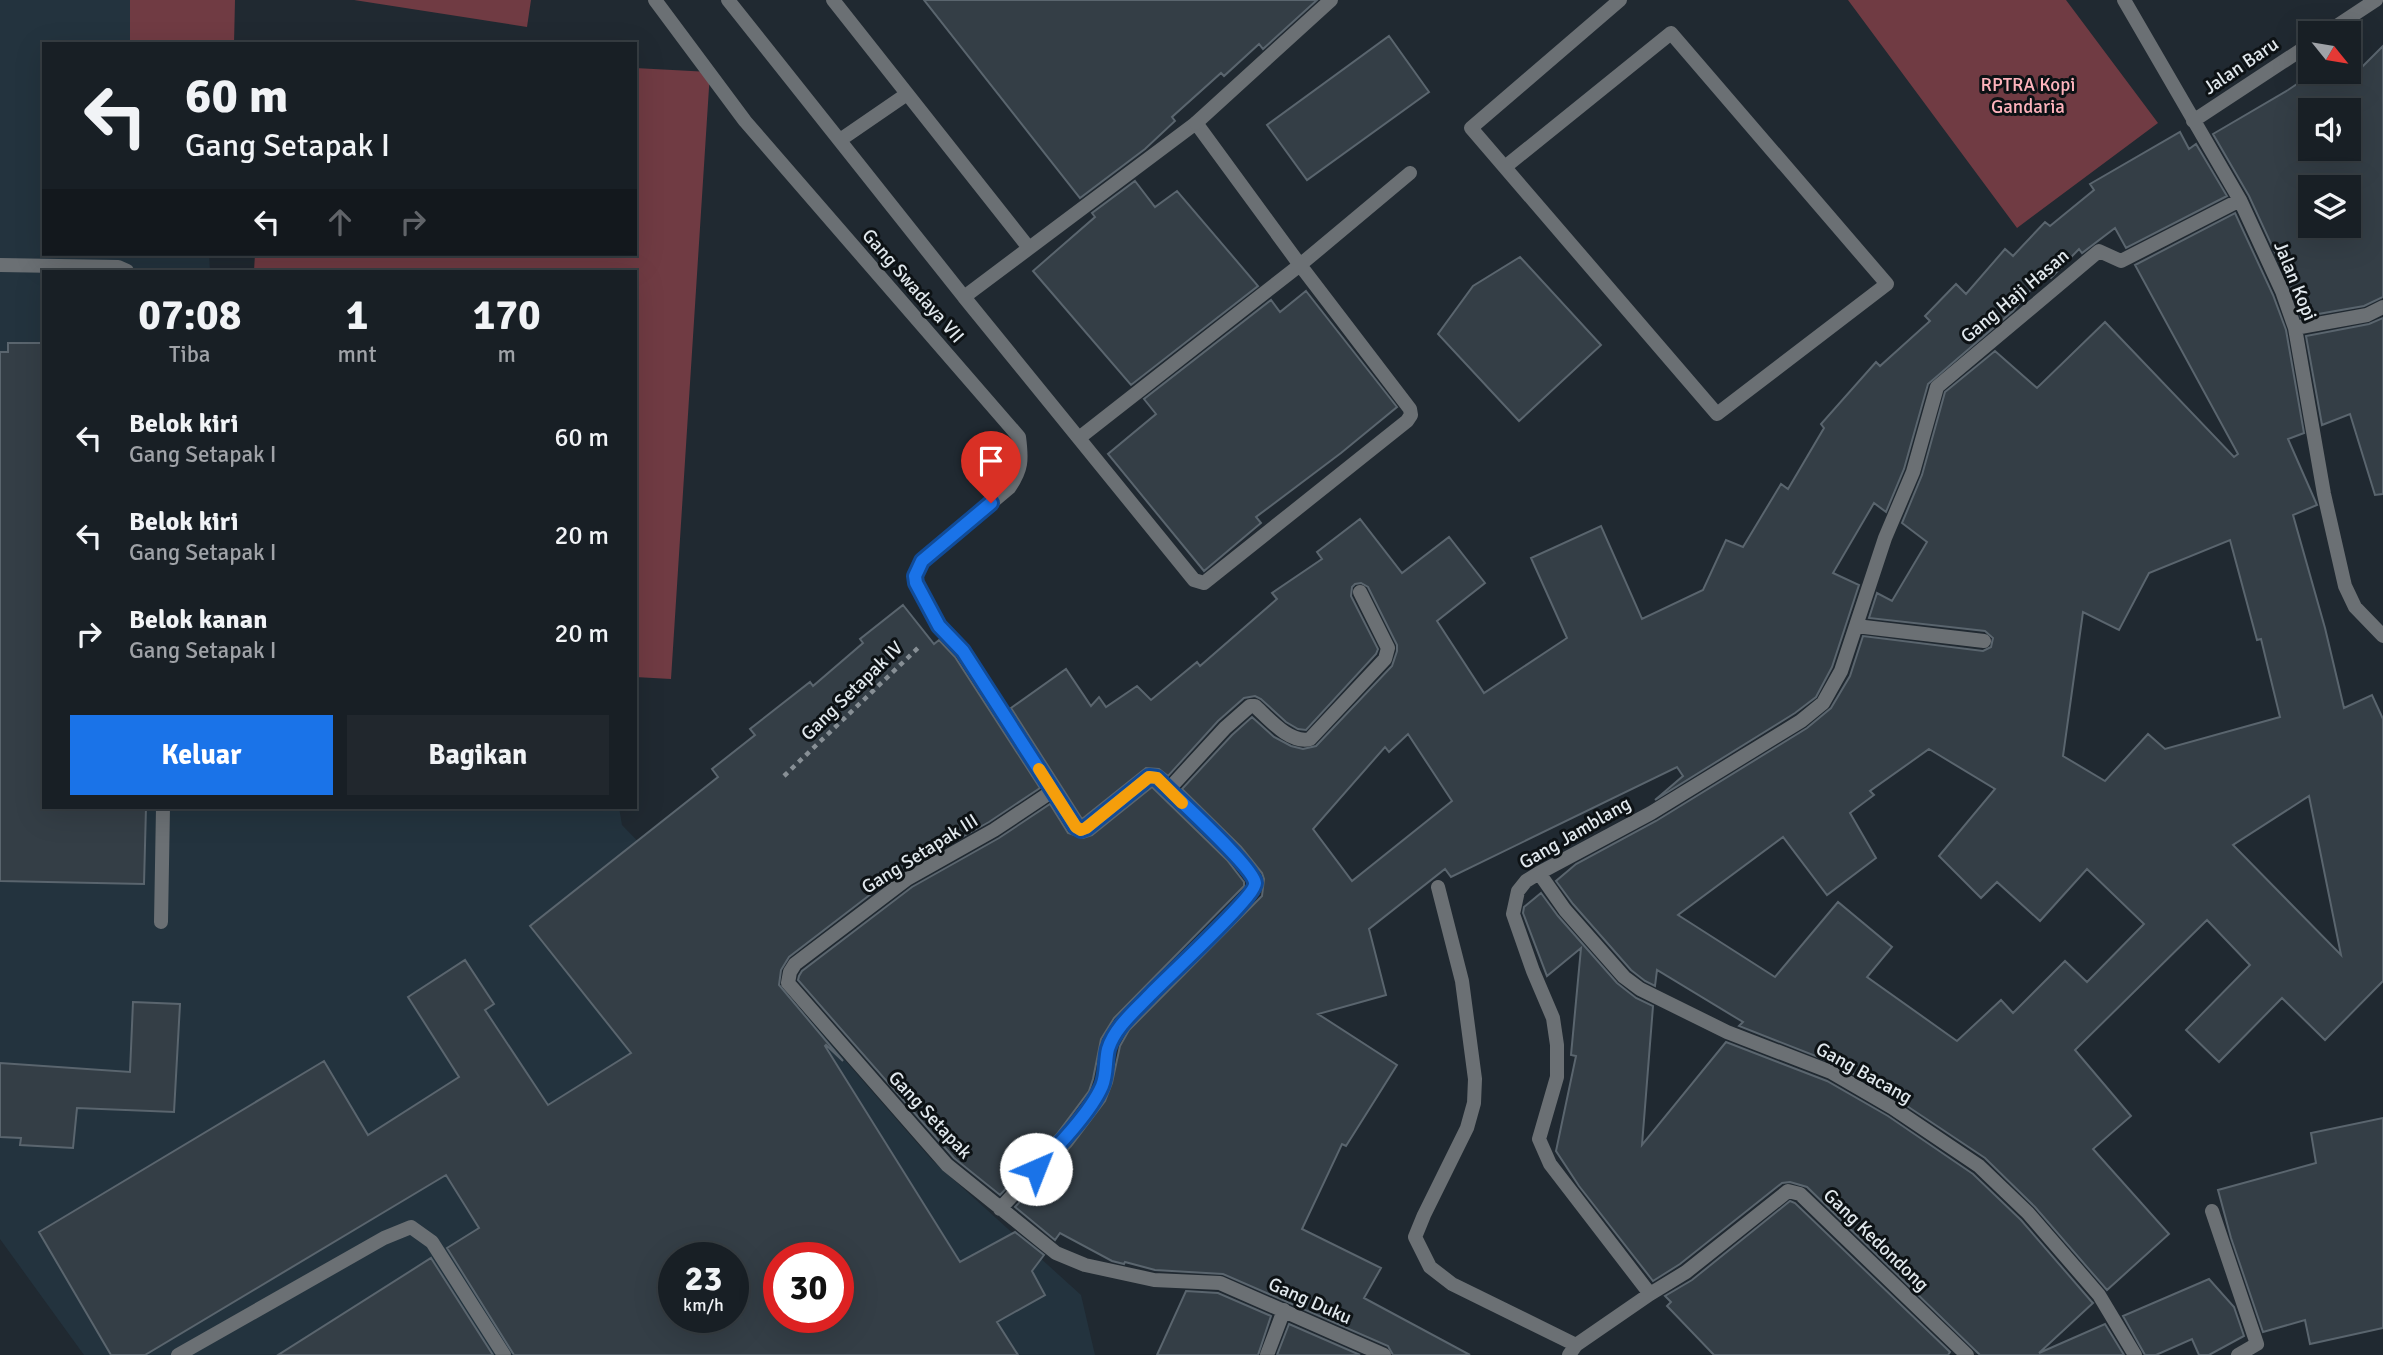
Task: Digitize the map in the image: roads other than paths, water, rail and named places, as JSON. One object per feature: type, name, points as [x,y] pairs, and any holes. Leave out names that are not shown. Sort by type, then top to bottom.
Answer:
[{"type":"street","name":"Gang Swadaya VII","points":[[655,0],[745,121],[1019,438],[1019,472],[1009,488],[922,561],[915,576],[919,592],[939,626],[963,651],[1054,790]]},
{"type":"street","points":[[728,0],[1194,580],[1205,583],[1407,421],[1410,408],[1196,123]]},
{"type":"street","points":[[833,0],[1029,248]]},
{"type":"street","points":[[964,297],[1196,123],[1331,0]]},
{"type":"street","points":[[1505,167],[1671,33],[1887,285],[1717,414],[1471,128],[1620,0]]},
{"type":"street","name":"Jalan Kopi","points":[[2124,0],[2239,200],[2282,291],[2295,328],[2324,494],[2345,586],[2355,607],[2383,636]]},
{"type":"street","points":[[2344,21],[2376,0]]},
{"type":"street","name":"Jalan Baru","points":[[2193,121],[2298,52]]},
{"type":"street","points":[[840,140],[907,94]]},
{"type":"street","points":[[1079,438],[1300,265],[1410,173]]},
{"type":"street","name":"Gang Haji Hasan","points":[[1913,472],[1937,387],[2099,251],[2120,261],[2239,200]]},
{"type":"street","points":[[0,265],[118,267],[125,270]]},
{"type":"street","points":[[2295,328],[2367,315],[2383,306]]},
{"type":"street","name":"Gang Jamblang","points":[[1650,1294],[1550,1164],[1539,1139],[1557,1077],[1558,1045],[1553,1018],[1513,914],[1518,891],[1526,881],[1651,813],[1801,721],[1823,703],[1841,671],[1885,538],[1913,472]]},
{"type":"street","points":[[1168,790],[1225,728],[1250,706],[1255,706],[1280,729],[1301,740],[1310,739],[1385,659],[1388,648],[1360,592]]},
{"type":"street","points":[[1856,626],[1984,641]]},
{"type":"street","points":[[1000,1209],[1060,1144],[1096,1097],[1103,1084],[1110,1044],[1123,1023],[1182,962],[1232,916],[1254,890],[1254,878],[1234,854],[1157,778],[1149,777],[1081,830],[1076,827],[1054,790]]},
{"type":"street","name":"Gang Setapak III","points":[[791,987],[789,977],[795,964],[850,921],[907,879],[994,830],[1054,790]]},
{"type":"street","points":[[161,922],[163,809]]},
{"type":"street","name":"Gang Bacang","points":[[1539,873],[1565,910],[1624,977],[1640,989],[1727,1032],[1830,1072],[1893,1108],[1979,1166],[2028,1213],[2099,1295],[2135,1355]]},
{"type":"street","points":[[1438,887],[1462,981],[1475,1079],[1474,1103],[1467,1128],[1415,1237],[1430,1267],[1452,1284],[1573,1350],[1650,1294]]},
{"type":"street","name":"Gang Setapak","points":[[791,987],[947,1165],[1056,1253],[1085,1265],[1154,1280],[1220,1283]]},
{"type":"street","name":"Gang Kedondong","points":[[1650,1294],[1686,1272],[1788,1191],[1800,1194],[1967,1355]]},
{"type":"street","points":[[2213,1211],[2257,1344],[2238,1355]]},
{"type":"street","points":[[178,1355],[384,1238],[411,1227],[432,1242],[504,1355]]},
{"type":"street","name":"Gang Duku","points":[[1220,1283],[1384,1355]]},
{"type":"street","points":[[1267,1355],[1284,1310]]},
{"type":"park label","name":"RPTRA Kopi Gandaria","points":[[2028,96]]}]
